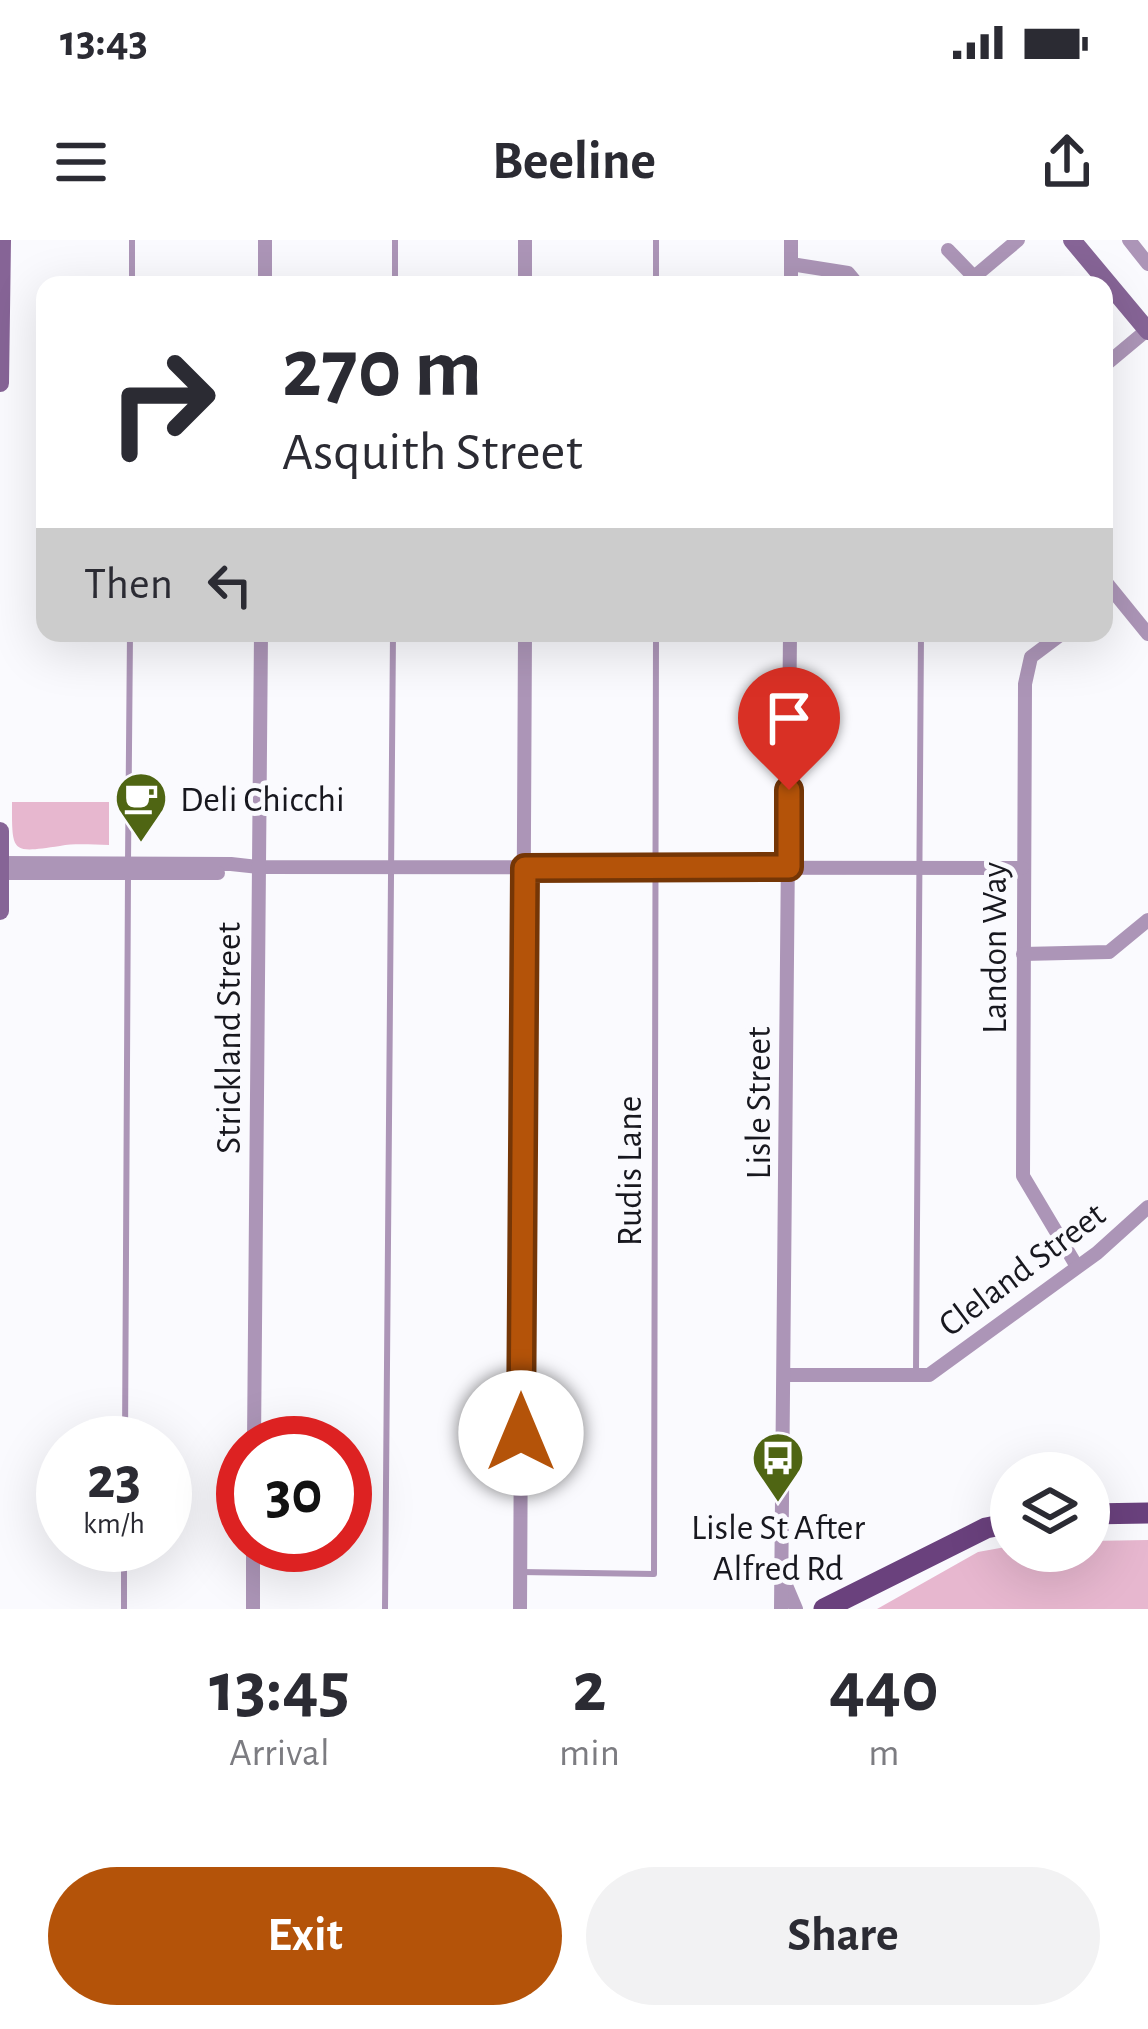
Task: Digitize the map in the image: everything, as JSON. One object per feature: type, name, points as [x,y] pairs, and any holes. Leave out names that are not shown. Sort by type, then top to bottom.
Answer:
[{"type":"main road","points":[[0,382],[2,240]]},
{"type":"main road","points":[[1072,240],[1102,276]]},
{"type":"main road","points":[[1113,289],[1148,330]]},
{"type":"main road","points":[[0,831],[0,911]]},
{"type":"main road","points":[[1110,1514],[1148,1513]]},
{"type":"main road","points":[[824,1609],[990,1527]]},
{"type":"main road","points":[[850,1609],[933,1555]]},
{"type":"street","points":[[265,240],[265,276]]},
{"type":"street","points":[[525,240],[525,276]]},
{"type":"street","points":[[791,240],[791,276]]},
{"type":"street","points":[[975,276],[1018,240]]},
{"type":"street","points":[[1129,240],[1148,264]]},
{"type":"street","points":[[948,250],[973,276]]},
{"type":"street","points":[[791,264],[851,276]]},
{"type":"street","points":[[1113,359],[1148,330]]},
{"type":"street","points":[[1113,601],[1148,634]]},
{"type":"street","name":"Strickland Street","points":[[254,1416],[261,642]]},
{"type":"street","points":[[520,1609],[525,642]]},
{"type":"street","name":"Lisle Street","points":[[781,1609],[790,642]]},
{"type":"street","name":"Landon Way","points":[[1051,642],[1031,657],[1025,684],[1023,1176],[1076,1265]]},
{"type":"street","points":[[1,868],[230,873],[258,867],[1022,868]]},
{"type":"street","points":[[1023,955],[1109,952],[1148,920]]},
{"type":"street","name":"Cleland Street","points":[[785,1375],[929,1375],[1096,1253],[1148,1207]]},
{"type":"street","points":[[253,1572],[253,1609]]},
{"type":"street","name":"Lisle Street","points":[[782,1573],[796,1609]]},
{"type":"lane","points":[[132,240],[132,276]]},
{"type":"lane","points":[[395,240],[395,276]]},
{"type":"lane","points":[[656,240],[656,276]]},
{"type":"lane","points":[[124,1416],[130,642]]},
{"type":"lane","points":[[385,1609],[394,642]]},
{"type":"lane","name":"Rudis Lane","points":[[520,1572],[654,1574],[656,642]]},
{"type":"lane","points":[[916,1375],[921,642]]},
{"type":"lane","points":[[124,1572],[124,1609]]},
{"type":"shaded area","points":[[12,802],[109,802],[109,845],[23,849],[14,841]]},
{"type":"shaded area","points":[[1148,1540],[1148,1609],[877,1609],[978,1552],[990,1550],[990,1572],[1110,1572],[1110,1541]]},
{"type":"place","name":"Deli Chicchi","points":[[141,844]]},
{"type":"place","name":"Lisle St After Alfred Rd","points":[[778,1504]]},
{"type":"route","points":[[521,1433],[525,868],[789,867],[789,790]]}]
